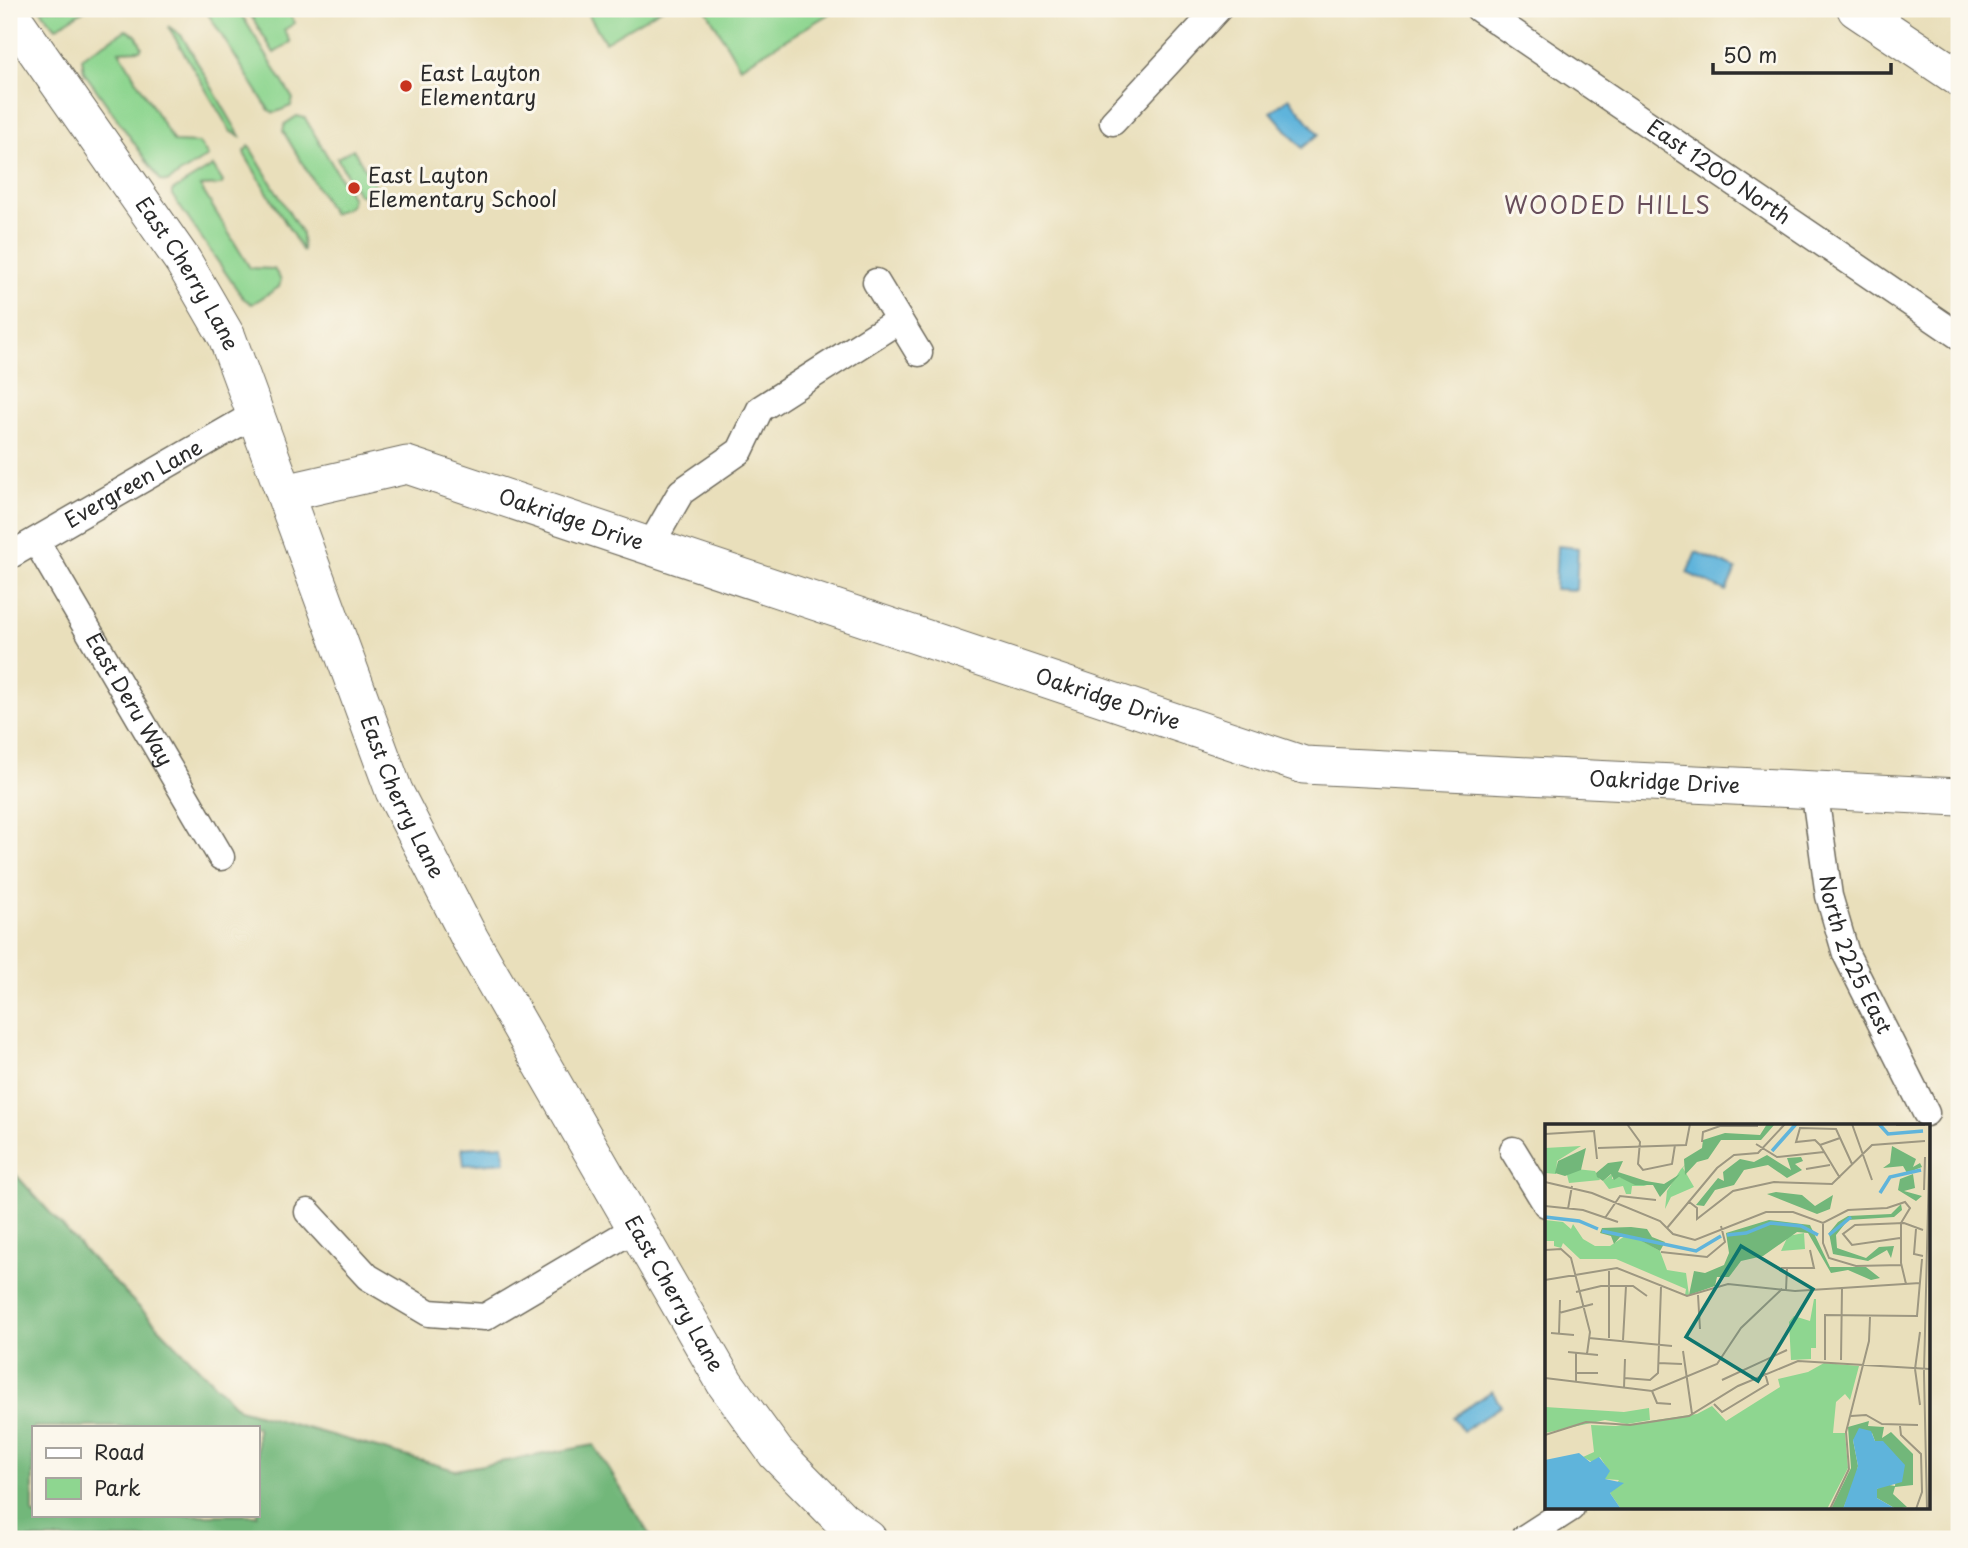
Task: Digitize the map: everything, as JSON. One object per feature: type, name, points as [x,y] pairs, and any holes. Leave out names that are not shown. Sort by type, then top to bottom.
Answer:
[{"type":"street","points":[[1113,122],[1218,9]]},
{"type":"street","name":"East 1200 North","points":[[1479,9],[1959,336]]},
{"type":"street","points":[[1856,9],[1959,78]]},
{"type":"street","name":"East Cherry Lane","points":[[9,12],[183,261],[227,337],[394,791],[470,939],[634,1229],[725,1383],[776,1453],[842,1520],[868,1539]]},
{"type":"street","points":[[876,282],[919,353]]},
{"type":"street","points":[[650,546],[681,492],[740,451],[760,409],[898,320]]},
{"type":"street","name":"Evergreen Lane","points":[[9,556],[257,413]]},
{"type":"street","name":"Oakridge Drive","points":[[285,493],[407,465],[1304,765],[1959,797]]},
{"type":"street","name":"East Deru Way","points":[[36,541],[221,857]]},
{"type":"street","name":"North 2225 East","points":[[1814,788],[1829,896],[1846,954],[1926,1113]]},
{"type":"street","points":[[1513,1150],[1545,1202]]},
{"type":"street","points":[[308,1212],[368,1277],[429,1313],[485,1317],[634,1229]]},
{"type":"street","points":[[1523,1539],[1568,1510]]},
{"type":"green space","points":[[40,9],[86,9],[56,28]]},
{"type":"green space","points":[[205,9],[238,9],[293,99],[291,106],[274,113],[269,110]]},
{"type":"green space","points":[[247,9],[287,9],[295,23],[284,30],[291,42],[274,53]]},
{"type":"green space","points":[[585,9],[661,9],[605,42]]},
{"type":"green space","points":[[706,9],[837,9],[740,67]]},
{"type":"green space","points":[[168,26],[182,36],[240,136],[231,132]]},
{"type":"green space","points":[[126,30],[136,35],[142,47],[140,50],[119,51],[174,142],[199,143],[208,156],[167,182],[161,181],[84,72],[82,57]]},
{"type":"green space","points":[[297,116],[305,118],[352,198],[350,206],[333,214],[283,131],[285,124]]},
{"type":"green space","points":[[249,146],[302,234],[303,252],[245,155],[244,151]]},
{"type":"green space","points":[[353,149],[378,190],[366,196],[358,194],[337,158]]},
{"type":"green space","points":[[213,166],[223,182],[221,185],[200,186],[250,268],[274,269],[281,280],[279,287],[252,304],[243,298],[172,195],[172,191]]},
{"type":"green space","points":[[9,1167],[89,1256],[239,1409],[455,1470],[594,1445],[652,1539],[9,1539]]},
{"type":"water","points":[[1289,98],[1319,134],[1302,148],[1271,112]]},
{"type":"water","points":[[1557,546],[1578,548],[1576,590],[1555,589]]},
{"type":"water","points":[[1696,552],[1736,569],[1726,591],[1687,573]]},
{"type":"water","points":[[503,1145],[505,1162],[464,1165],[462,1148]]},
{"type":"water","points":[[1492,1391],[1501,1406],[1463,1431],[1453,1417]]},
{"type":"place","name":"East Layton Elementary","points":[[406,86]]},
{"type":"place","name":"East Layton Elementary School","points":[[354,188]]},
{"type":"district","name":"WOODED HILLS","points":[[1608,206]]}]
